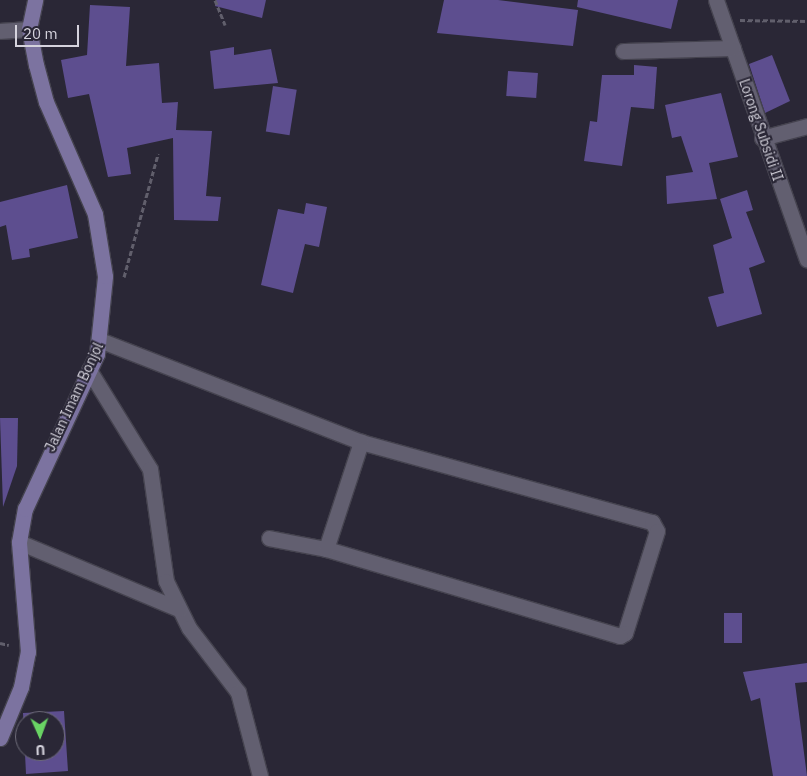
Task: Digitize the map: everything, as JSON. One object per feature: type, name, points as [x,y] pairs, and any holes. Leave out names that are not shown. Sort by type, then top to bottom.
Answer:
[{"type":"main road","name":"Jalan Imam Bonjol","points":[[0,738],[21,687],[28,652],[19,542],[39,470],[102,341],[102,244],[84,187],[46,102],[29,29],[35,0]]},
{"type":"street","name":"Lorong Subsidi II","points":[[716,0],[762,138],[807,260]]},
{"type":"street","points":[[0,31],[29,29]]},
{"type":"street","points":[[623,51],[733,48]]},
{"type":"street","points":[[762,138],[807,126]]},
{"type":"street","points":[[102,341],[361,442],[652,522],[658,531],[625,633],[616,635],[326,549],[269,538]]},
{"type":"street","points":[[89,370],[150,470],[163,566],[178,608],[238,692],[260,776]]},
{"type":"street","points":[[326,549],[361,442]]},
{"type":"street","points":[[19,542],[178,608]]},
{"type":"path","points":[[215,0],[225,26]]},
{"type":"path","points":[[722,20],[807,21]]},
{"type":"path","points":[[122,281],[158,154]]},
{"type":"building","points":[[216,0],[266,0],[262,18],[215,6]]},
{"type":"building","points":[[444,0],[498,0],[578,10],[573,46],[437,33]]},
{"type":"building","points":[[578,0],[678,0],[671,29],[577,7]]},
{"type":"building","points":[[90,5],[130,7],[126,66],[159,63],[162,103],[178,102],[176,130],[212,131],[206,196],[221,197],[218,221],[174,220],[173,138],[127,148],[131,174],[108,177],[89,94],[68,98],[61,60],[87,55]]},
{"type":"building","points":[[234,47],[234,55],[271,49],[278,83],[214,89],[210,51]]},
{"type":"building","points":[[772,55],[790,101],[765,113],[749,64]]},
{"type":"building","points":[[634,65],[657,67],[654,109],[631,107],[622,166],[584,161],[590,121],[597,122],[602,75],[634,75]]},
{"type":"building","points":[[508,71],[538,73],[536,98],[506,96]]},
{"type":"building","points":[[273,86],[297,90],[290,135],[266,131]]},
{"type":"building","points":[[721,93],[738,157],[709,163],[717,199],[667,204],[666,176],[693,172],[681,136],[672,138],[665,105]]},
{"type":"building","points":[[67,185],[78,238],[29,249],[30,257],[12,260],[6,225],[0,227],[0,202]]},
{"type":"building","points":[[747,190],[753,210],[746,212],[765,262],[749,268],[762,314],[717,327],[708,297],[724,293],[713,245],[732,238],[720,199]]},
{"type":"building","points":[[306,203],[327,207],[319,247],[305,244],[293,293],[261,285],[278,209],[304,214]]},
{"type":"building","points":[[0,418],[18,418],[17,466],[3,507]]},
{"type":"building","points":[[724,613],[742,613],[742,643],[724,643]]},
{"type":"building","points":[[807,663],[807,682],[795,683],[807,776],[773,776],[760,698],[751,701],[743,672]]},
{"type":"building","points":[[65,726],[68,771],[26,774],[25,761],[65,761]]}]
